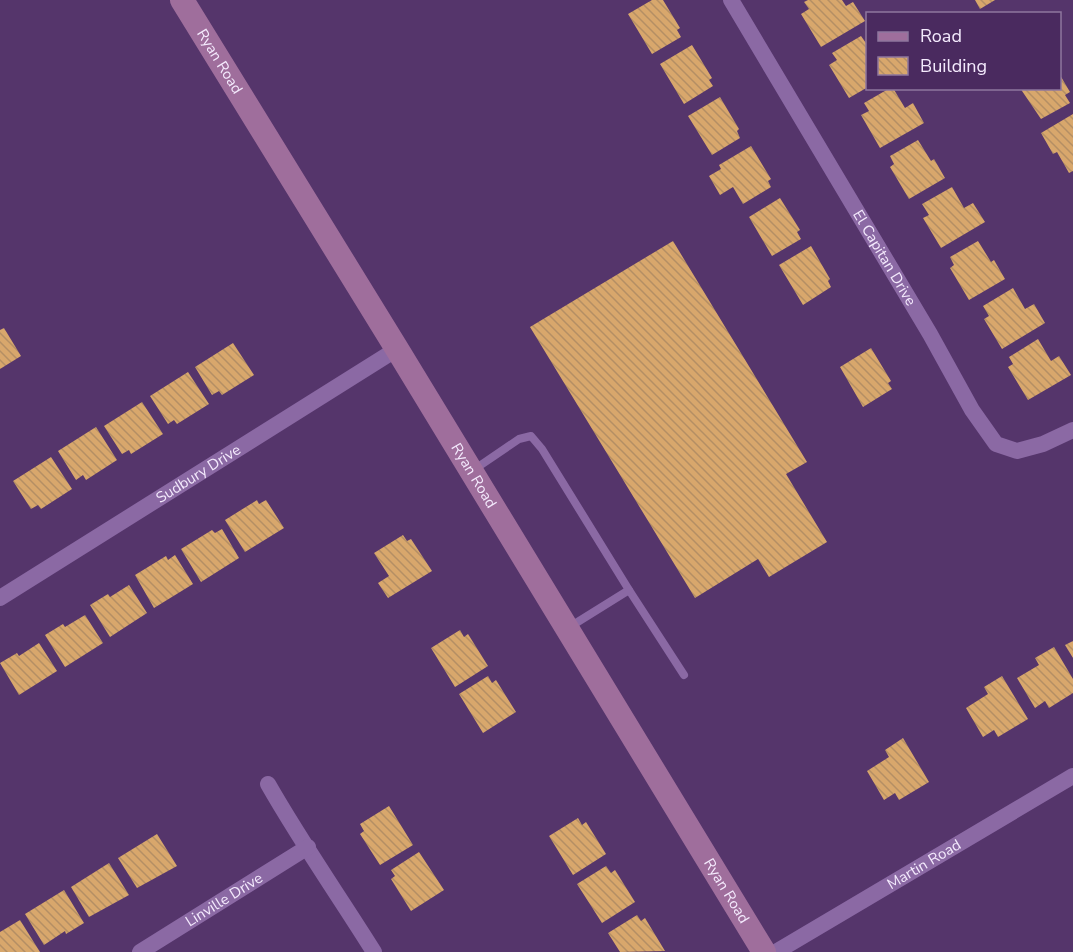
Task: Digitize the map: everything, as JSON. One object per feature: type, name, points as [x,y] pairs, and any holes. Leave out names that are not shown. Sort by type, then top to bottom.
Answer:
[{"type":"main road","name":"Ryan Road","points":[[182,0],[764,952]]},
{"type":"street","name":"El Capitan Drive","points":[[730,0],[924,324],[972,410],[996,444],[1017,451],[1043,444],[1073,430]]},
{"type":"street","name":"Sudbury Drive","points":[[0,598],[397,349]]},
{"type":"street","name":"Martin Road","points":[[776,952],[1073,776]]},
{"type":"street","points":[[268,784],[374,952]]},
{"type":"street","name":"Linville Drive","points":[[140,952],[308,847]]},
{"type":"lane","points":[[471,471],[519,439],[531,436],[542,448],[684,675]]},
{"type":"lane","points":[[568,629],[629,590]]},
{"type":"building","points":[[652,0],[663,0],[680,28],[677,30],[681,37],[652,54],[628,14]]},
{"type":"building","points":[[842,0],[846,6],[853,2],[865,21],[821,47],[801,14],[809,9],[804,2]]},
{"type":"building","points":[[975,0],[995,0],[980,9]]},
{"type":"building","points":[[861,36],[866,43],[866,88],[849,98],[829,65],[837,60],[832,53]]},
{"type":"building","points":[[692,45],[712,78],[709,80],[713,86],[684,104],[660,64]]},
{"type":"building","points":[[1061,77],[1070,92],[1065,95],[1070,103],[1041,119],[1021,90],[1061,90]]},
{"type":"building","points":[[887,90],[894,90],[905,108],[913,103],[924,123],[880,148],[861,115],[869,111],[864,103]]},
{"type":"building","points":[[720,97],[739,129],[737,131],[740,138],[712,155],[688,116]]},
{"type":"building","points":[[1073,114],[1073,171],[1069,173],[1057,152],[1053,154],[1041,133]]},
{"type":"building","points":[[918,140],[931,161],[934,159],[945,178],[909,199],[890,167],[894,164],[890,156]]},
{"type":"building","points":[[751,146],[771,179],[768,181],[771,187],[743,204],[733,187],[720,195],[709,176],[721,169],[719,165]]},
{"type":"building","points":[[952,187],[964,208],[973,203],[985,222],[941,248],[923,218],[929,215],[922,204]]},
{"type":"building","points":[[780,198],[800,230],[797,232],[801,239],[772,256],[749,217]]},
{"type":"building","points":[[673,241],[807,462],[786,474],[827,542],[769,577],[758,559],[695,598],[530,327]]},
{"type":"building","points":[[978,241],[991,262],[994,260],[1005,279],[969,300],[950,268],[954,265],[950,257]]},
{"type":"building","points":[[811,246],[830,279],[828,281],[831,287],[803,305],[779,265]]},
{"type":"building","points":[[1013,288],[1025,309],[1034,304],[1045,323],[1002,349],[984,319],[989,316],[983,306]]},
{"type":"building","points":[[4,328],[21,356],[0,369],[0,330]]},
{"type":"building","points":[[1038,339],[1051,361],[1059,356],[1071,375],[1028,400],[1008,367],[1013,364],[1009,357]]},
{"type":"building","points":[[233,343],[254,375],[222,395],[219,391],[212,395],[195,367]]},
{"type":"building","points":[[871,348],[891,381],[888,383],[892,389],[863,407],[840,367]]},
{"type":"building","points":[[188,372],[209,404],[177,424],[174,420],[168,424],[150,396]]},
{"type":"building","points":[[142,402],[163,434],[131,454],[129,450],[122,454],[104,426]]},
{"type":"building","points":[[96,427],[117,460],[86,480],[83,475],[76,480],[58,451]]},
{"type":"building","points":[[51,457],[72,489],[41,509],[38,505],[31,509],[13,481]]},
{"type":"building","points":[[257,500],[259,504],[266,500],[284,528],[245,552],[225,520]]},
{"type":"building","points":[[222,529],[239,558],[201,582],[181,549],[212,530],[215,533]]},
{"type":"building","points":[[403,535],[407,541],[411,539],[432,571],[388,598],[378,583],[389,576],[374,553]]},
{"type":"building","points":[[175,555],[193,584],[154,608],[135,575],[166,556],[168,560]]},
{"type":"building","points":[[129,585],[147,613],[110,637],[90,605],[108,594],[110,597]]},
{"type":"building","points":[[85,615],[103,643],[65,667],[45,635]]},
{"type":"building","points":[[460,630],[464,637],[468,634],[488,666],[455,687],[431,648]]},
{"type":"building","points":[[1073,641],[1073,658],[1065,645]]},
{"type":"building","points":[[39,643],[57,671],[19,695],[0,663],[17,653],[19,656]]},
{"type":"building","points":[[1054,647],[1073,679],[1073,693],[1049,708],[1045,701],[1035,708],[1017,678],[1039,665],[1035,658]]},
{"type":"building","points":[[488,676],[492,683],[496,680],[516,712],[483,733],[459,694]]},
{"type":"building","points":[[1002,676],[1028,719],[998,737],[994,730],[983,737],[966,708],[988,694],[984,687]]},
{"type":"building","points":[[903,738],[929,782],[899,800],[895,793],[884,800],[867,771],[889,757],[885,750]]},
{"type":"building","points":[[389,806],[413,845],[380,865],[360,834],[364,831],[360,824]]},
{"type":"building","points":[[578,818],[582,825],[586,822],[606,854],[573,875],[549,836]]},
{"type":"building","points":[[157,834],[177,866],[137,888],[118,858]]},
{"type":"building","points":[[419,852],[444,890],[411,911],[391,879],[395,876],[391,870]]},
{"type":"building","points":[[109,863],[129,895],[89,917],[71,887]]},
{"type":"building","points":[[606,866],[611,873],[615,870],[635,902],[602,923],[577,884]]},
{"type":"building","points":[[64,890],[84,923],[66,934],[65,931],[44,945],[25,914]]},
{"type":"building","points":[[637,915],[641,921],[645,918],[665,951],[620,952],[608,933]]},
{"type":"building","points":[[20,920],[40,952],[0,952],[0,932]]}]
